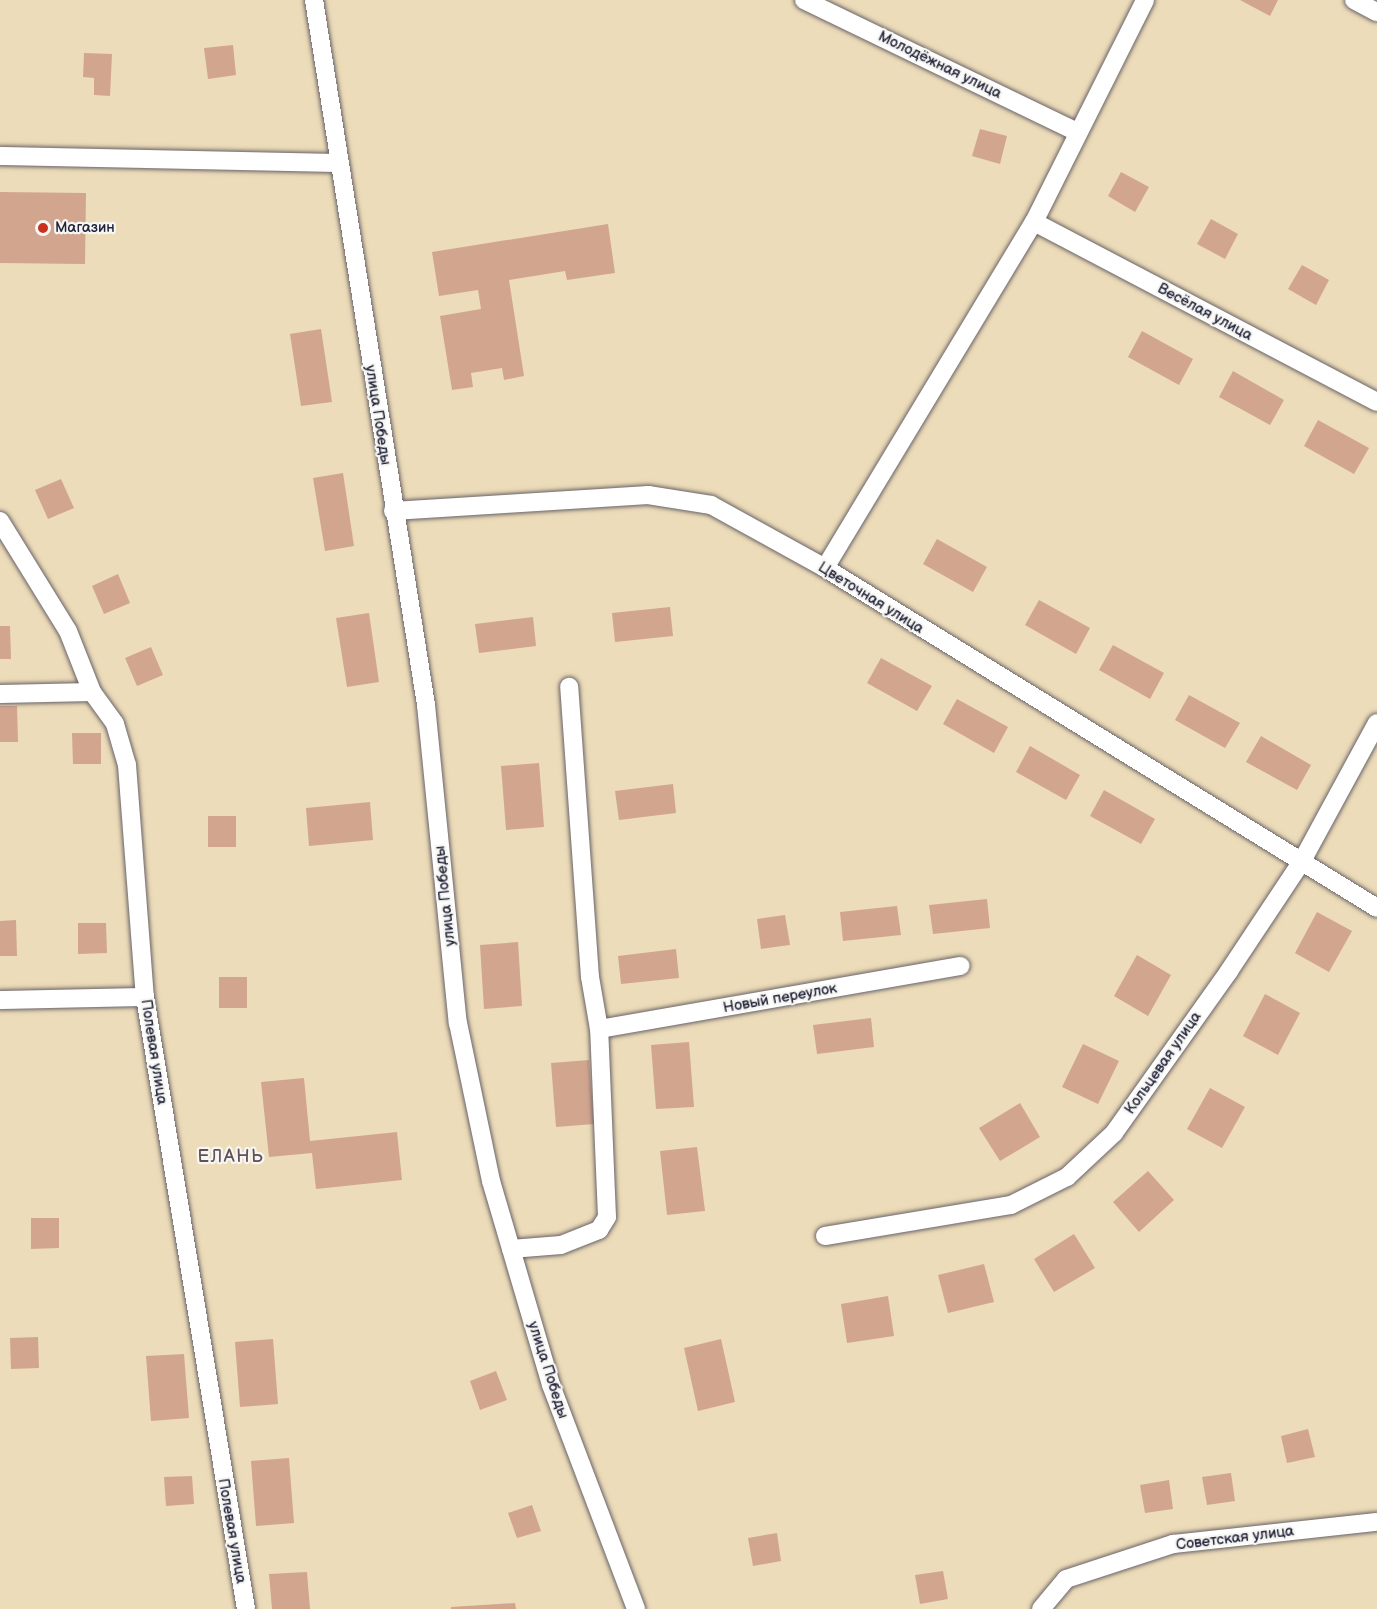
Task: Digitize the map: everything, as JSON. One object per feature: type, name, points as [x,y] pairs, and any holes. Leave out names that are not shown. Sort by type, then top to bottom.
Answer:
[{"type":"street","name":"улица Победы","points":[[314,0],[393,511],[427,714],[458,1023],[511,1249],[551,1385],[636,1609]]},
{"type":"street","name":"Молодёжная улица","points":[[804,0],[1075,131]]},
{"type":"street","points":[[825,568],[1034,222],[1075,131],[1145,0]]},
{"type":"street","points":[[1354,0],[1377,12]]},
{"type":"street","points":[[0,156],[340,164]]},
{"type":"street","name":"Весёлая улица","points":[[1034,222],[1377,402]]},
{"type":"street","name":"Цветочная улица","points":[[393,511],[648,495],[711,505],[825,568],[1377,908]]},
{"type":"street","name":"Полевая улица","points":[[0,521],[68,632],[92,692],[115,724],[128,765],[145,997],[246,1609]]},
{"type":"street","points":[[511,1249],[561,1245],[604,1224],[599,1029],[590,977],[569,687]]},
{"type":"street","points":[[0,694],[92,692]]},
{"type":"street","name":"Кольцевая улица","points":[[825,1236],[1011,1205],[1067,1178],[1114,1132],[1302,861],[1377,723]]},
{"type":"street","name":"Новый переулок","points":[[599,1029],[961,966]]},
{"type":"street","points":[[0,1000],[145,997]]},
{"type":"street","name":"Советская улица","points":[[1041,1609],[1066,1579],[1173,1544],[1377,1522]]},
{"type":"building","points":[[1240,0],[1278,0],[1270,16]]},
{"type":"building","points":[[233,45],[236,75],[208,79],[204,48]]},
{"type":"building","points":[[84,53],[112,54],[110,96],[94,95],[94,78],[83,77]]},
{"type":"building","points":[[980,129],[1007,136],[1000,164],[972,156]]},
{"type":"building","points":[[1121,172],[1149,187],[1135,212],[1108,196]]},
{"type":"building","name":"Магазин","points":[[0,192],[86,193],[85,264],[0,263]]},
{"type":"building","points":[[1211,219],[1238,234],[1225,259],[1197,244]]},
{"type":"building","points":[[608,224],[615,273],[567,280],[565,271],[509,280],[524,376],[504,380],[502,368],[471,373],[473,387],[452,390],[440,316],[481,309],[478,290],[439,296],[432,252]]},
{"type":"building","points":[[1302,265],[1329,280],[1316,305],[1288,289]]},
{"type":"building","points":[[321,329],[332,402],[301,406],[290,334]]},
{"type":"building","points":[[1142,331],[1193,359],[1179,385],[1128,357]]},
{"type":"building","points":[[1233,371],[1284,400],[1270,425],[1219,397]]},
{"type":"building","points":[[1318,420],[1369,448],[1354,474],[1304,446]]},
{"type":"building","points":[[343,473],[354,546],[325,551],[313,478]]},
{"type":"building","points":[[61,479],[74,508],[48,519],[35,490]]},
{"type":"building","points":[[937,539],[987,567],[973,592],[923,564]]},
{"type":"building","points":[[118,574],[130,603],[104,614],[92,586]]},
{"type":"building","points":[[1039,600],[1090,628],[1076,654],[1025,625]]},
{"type":"building","points":[[670,607],[673,636],[615,642],[612,613]]},
{"type":"building","points":[[369,613],[379,682],[347,687],[336,618]]},
{"type":"building","points":[[533,617],[536,646],[479,653],[475,624]]},
{"type":"building","points":[[0,626],[10,626],[11,659],[0,659]]},
{"type":"building","points":[[1113,645],[1164,673],[1150,699],[1099,670]]},
{"type":"building","points":[[151,647],[163,675],[137,686],[125,658]]},
{"type":"building","points":[[881,658],[932,686],[917,711],[867,683]]},
{"type":"building","points":[[1189,695],[1240,723],[1225,748],[1175,720]]},
{"type":"building","points":[[957,699],[1008,727],[994,753],[943,724]]},
{"type":"building","points":[[0,706],[17,706],[18,742],[0,742]]},
{"type":"building","points":[[72,733],[101,733],[101,764],[73,764]]},
{"type":"building","points":[[1261,736],[1311,765],[1297,790],[1246,762]]},
{"type":"building","points":[[1030,746],[1080,775],[1066,800],[1016,772]]},
{"type":"building","points":[[539,763],[544,827],[506,830],[501,766]]},
{"type":"building","points":[[673,784],[676,813],[619,820],[615,791]]},
{"type":"building","points":[[1104,790],[1155,819],[1141,844],[1090,816]]},
{"type":"building","points":[[370,802],[373,840],[309,846],[306,808]]},
{"type":"building","points":[[208,816],[236,816],[236,847],[208,847]]},
{"type":"building","points":[[987,899],[990,928],[933,934],[929,905]]},
{"type":"building","points":[[897,906],[901,935],[843,941],[840,912]]},
{"type":"building","points":[[1317,912],[1352,931],[1329,972],[1295,953]]},
{"type":"building","points":[[785,915],[790,945],[761,949],[757,919]]},
{"type":"building","points":[[16,920],[17,956],[0,956],[0,921]]},
{"type":"building","points":[[78,923],[106,923],[107,953],[78,954]]},
{"type":"building","points":[[518,942],[522,1006],[484,1009],[480,945]]},
{"type":"building","points":[[676,949],[679,978],[621,984],[618,956]]},
{"type":"building","points":[[1137,955],[1171,975],[1148,1016],[1114,996]]},
{"type":"building","points":[[219,977],[247,977],[247,1008],[219,1008]]},
{"type":"building","points":[[1265,994],[1300,1013],[1278,1055],[1243,1036]]},
{"type":"building","points":[[871,1018],[874,1047],[817,1054],[813,1025]]},
{"type":"building","points":[[689,1042],[694,1107],[656,1109],[651,1045]]},
{"type":"building","points":[[1083,1044],[1119,1061],[1098,1104],[1062,1087]]},
{"type":"building","points":[[589,1060],[594,1124],[556,1127],[551,1063]]},
{"type":"building","points":[[304,1078],[310,1141],[397,1132],[402,1180],[316,1189],[312,1153],[269,1157],[261,1082]]},
{"type":"building","points":[[1210,1088],[1245,1107],[1222,1148],[1187,1129]]},
{"type":"building","points":[[1020,1103],[1040,1137],[1000,1161],[979,1128]]},
{"type":"building","points":[[697,1147],[705,1211],[667,1215],[660,1151]]},
{"type":"building","points":[[1148,1171],[1174,1200],[1139,1232],[1113,1202]]},
{"type":"building","points":[[31,1218],[59,1218],[59,1248],[31,1249]]},
{"type":"building","points":[[1074,1234],[1095,1268],[1054,1292],[1034,1259]]},
{"type":"building","points":[[984,1264],[994,1302],[948,1313],[938,1275]]},
{"type":"building","points":[[888,1296],[894,1336],[847,1343],[841,1304]]},
{"type":"building","points":[[38,1337],[39,1368],[11,1369],[10,1338]]},
{"type":"building","points":[[273,1339],[278,1404],[240,1407],[235,1342]]},
{"type":"building","points":[[721,1339],[735,1402],[698,1411],[684,1348]]},
{"type":"building","points":[[184,1354],[189,1418],[151,1421],[146,1356]]},
{"type":"building","points":[[496,1371],[507,1400],[480,1410],[470,1381]]},
{"type":"building","points":[[1308,1429],[1315,1457],[1287,1463],[1281,1436]]},
{"type":"building","points":[[289,1458],[294,1523],[256,1526],[251,1461]]},
{"type":"building","points":[[1231,1473],[1235,1501],[1207,1505],[1202,1477]]},
{"type":"building","points":[[192,1476],[194,1504],[166,1506],[164,1477]]},
{"type":"building","points":[[1169,1480],[1173,1509],[1145,1513],[1140,1485]]},
{"type":"building","points":[[532,1505],[541,1531],[517,1538],[508,1513]]},
{"type":"building","points":[[777,1533],[781,1561],[753,1566],[748,1538]]},
{"type":"building","points":[[943,1571],[948,1599],[920,1604],[915,1575]]},
{"type":"building","points":[[307,1572],[310,1609],[272,1609],[269,1574]]},
{"type":"building","points":[[515,1603],[516,1609],[451,1609],[451,1607]]},
{"type":"place","name":"Магазин","points":[[43,228]]},
{"type":"district","name":"ЕЛАНЬ","points":[[231,1157]]}]
